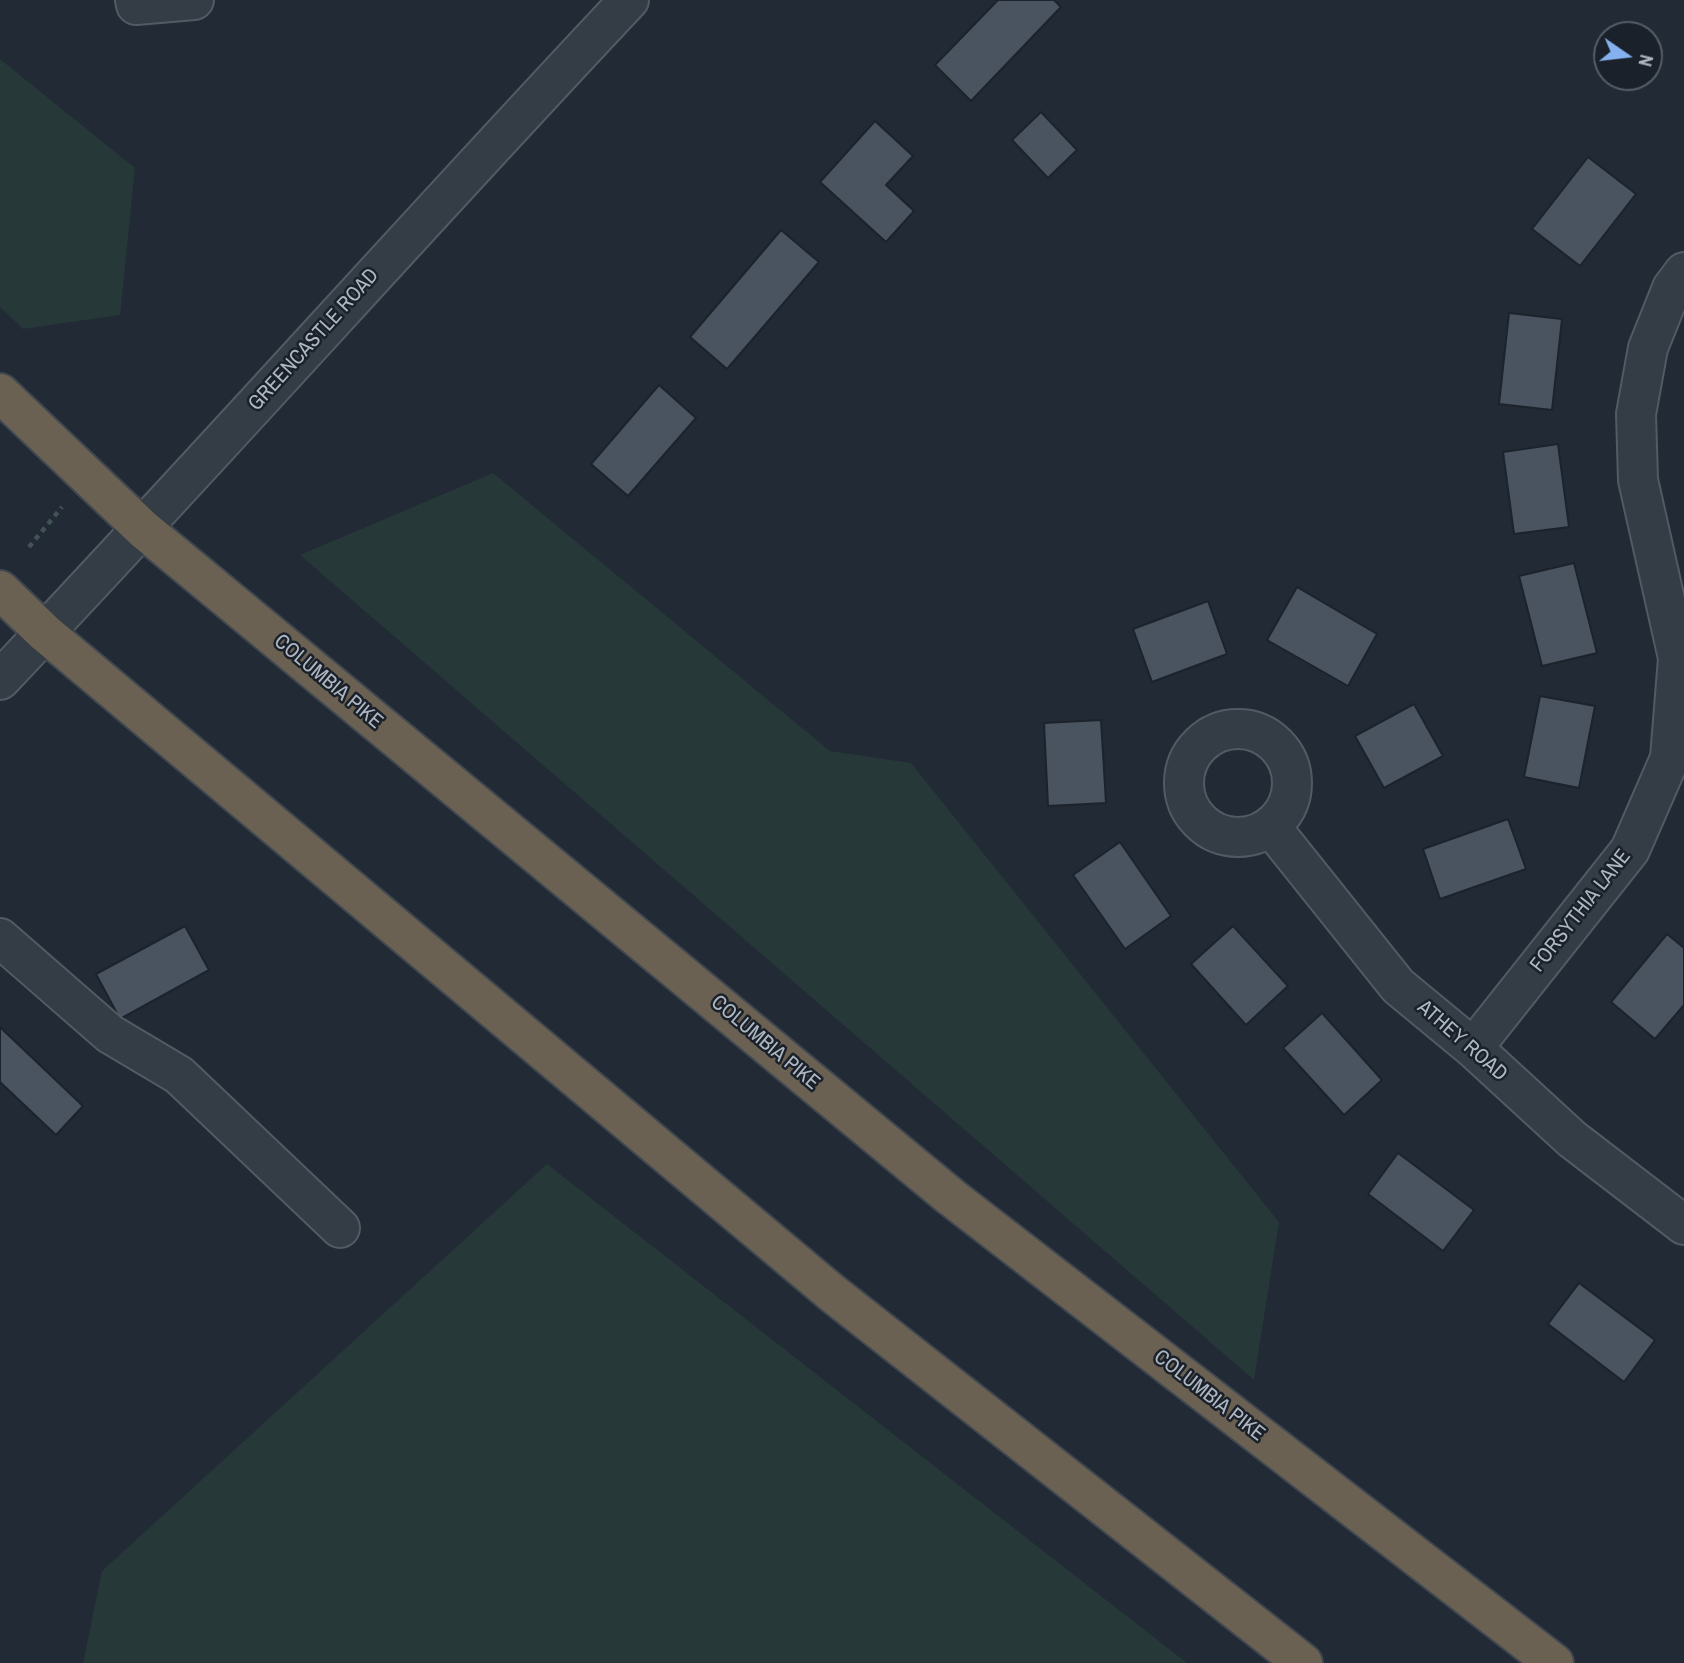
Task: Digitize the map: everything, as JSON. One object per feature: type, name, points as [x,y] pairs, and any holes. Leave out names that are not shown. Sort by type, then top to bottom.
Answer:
[{"type":"highway","name":"COLUMBIA PIKE","points":[[0,393],[143,529],[951,1196],[1555,1663]]},
{"type":"highway","points":[[0,590],[45,633],[832,1293],[1303,1663]]},
{"type":"street","points":[[135,0],[136,5],[194,0]]},
{"type":"street","name":"GREENCASTLE ROAD","points":[[0,680],[143,529],[368,280],[628,0]]},
{"type":"street","name":"FORSYTHIA LANE","points":[[1474,1048],[1630,850],[1670,758],[1678,658],[1638,480],[1636,414],[1648,348],[1672,289],[1684,272]]},
{"type":"street","name":"ATHEY ROAD","points":[[1271,827],[1398,986],[1474,1048],[1572,1139],[1684,1226]]},
{"type":"street","points":[[0,938],[110,1034],[179,1075],[340,1228]]},
{"type":"path","points":[[29,547],[62,507]]},
{"type":"shaded area","points":[[0,59],[135,168],[120,315],[23,329],[0,307]]},
{"type":"shaded area","points":[[493,473],[830,751],[911,763],[1279,1222],[1254,1380],[300,555]]},
{"type":"shaded area","points":[[547,1164],[1187,1663],[83,1663],[102,1571]]},
{"type":"building","points":[[998,0],[1054,0],[1061,7],[971,101],[935,65]]},
{"type":"building","points":[[1041,112],[1077,150],[1048,178],[1012,140]]},
{"type":"building","points":[[875,121],[913,156],[886,185],[914,211],[886,242],[820,182]]},
{"type":"building","points":[[1588,157],[1636,194],[1580,266],[1532,229]]},
{"type":"building","points":[[781,230],[819,262],[727,369],[690,337]]},
{"type":"building","points":[[1509,313],[1562,319],[1552,410],[1499,404]]},
{"type":"building","points":[[659,385],[696,418],[628,496],[591,464]]},
{"type":"building","points":[[1558,444],[1569,527],[1514,534],[1503,452]]},
{"type":"building","points":[[1574,563],[1597,653],[1542,666],[1519,576]]},
{"type":"building","points":[[1297,587],[1377,634],[1348,686],[1267,640]]},
{"type":"building","points":[[1208,601],[1227,654],[1152,682],[1133,629]]},
{"type":"building","points":[[1540,696],[1595,706],[1579,788],[1524,777]]},
{"type":"building","points":[[1414,704],[1443,756],[1384,788],[1355,736]]},
{"type":"building","points":[[1101,720],[1106,803],[1048,806],[1044,723]]},
{"type":"building","points":[[1508,819],[1526,869],[1440,899],[1423,849]]},
{"type":"building","points":[[1120,842],[1171,916],[1125,949],[1073,875]]},
{"type":"building","points":[[185,926],[209,970],[120,1019],[96,974]]},
{"type":"building","points":[[1233,926],[1288,986],[1246,1025],[1191,964]]},
{"type":"building","points":[[1667,934],[1684,948],[1684,1005],[1655,1039],[1611,1002]]},
{"type":"building","points":[[1322,1013],[1382,1080],[1344,1115],[1283,1048]]},
{"type":"building","points":[[0,1027],[83,1106],[56,1135],[0,1082]]},
{"type":"building","points":[[1398,1153],[1474,1210],[1443,1251],[1368,1194]]},
{"type":"building","points":[[1579,1283],[1655,1340],[1624,1382],[1548,1324]]}]
